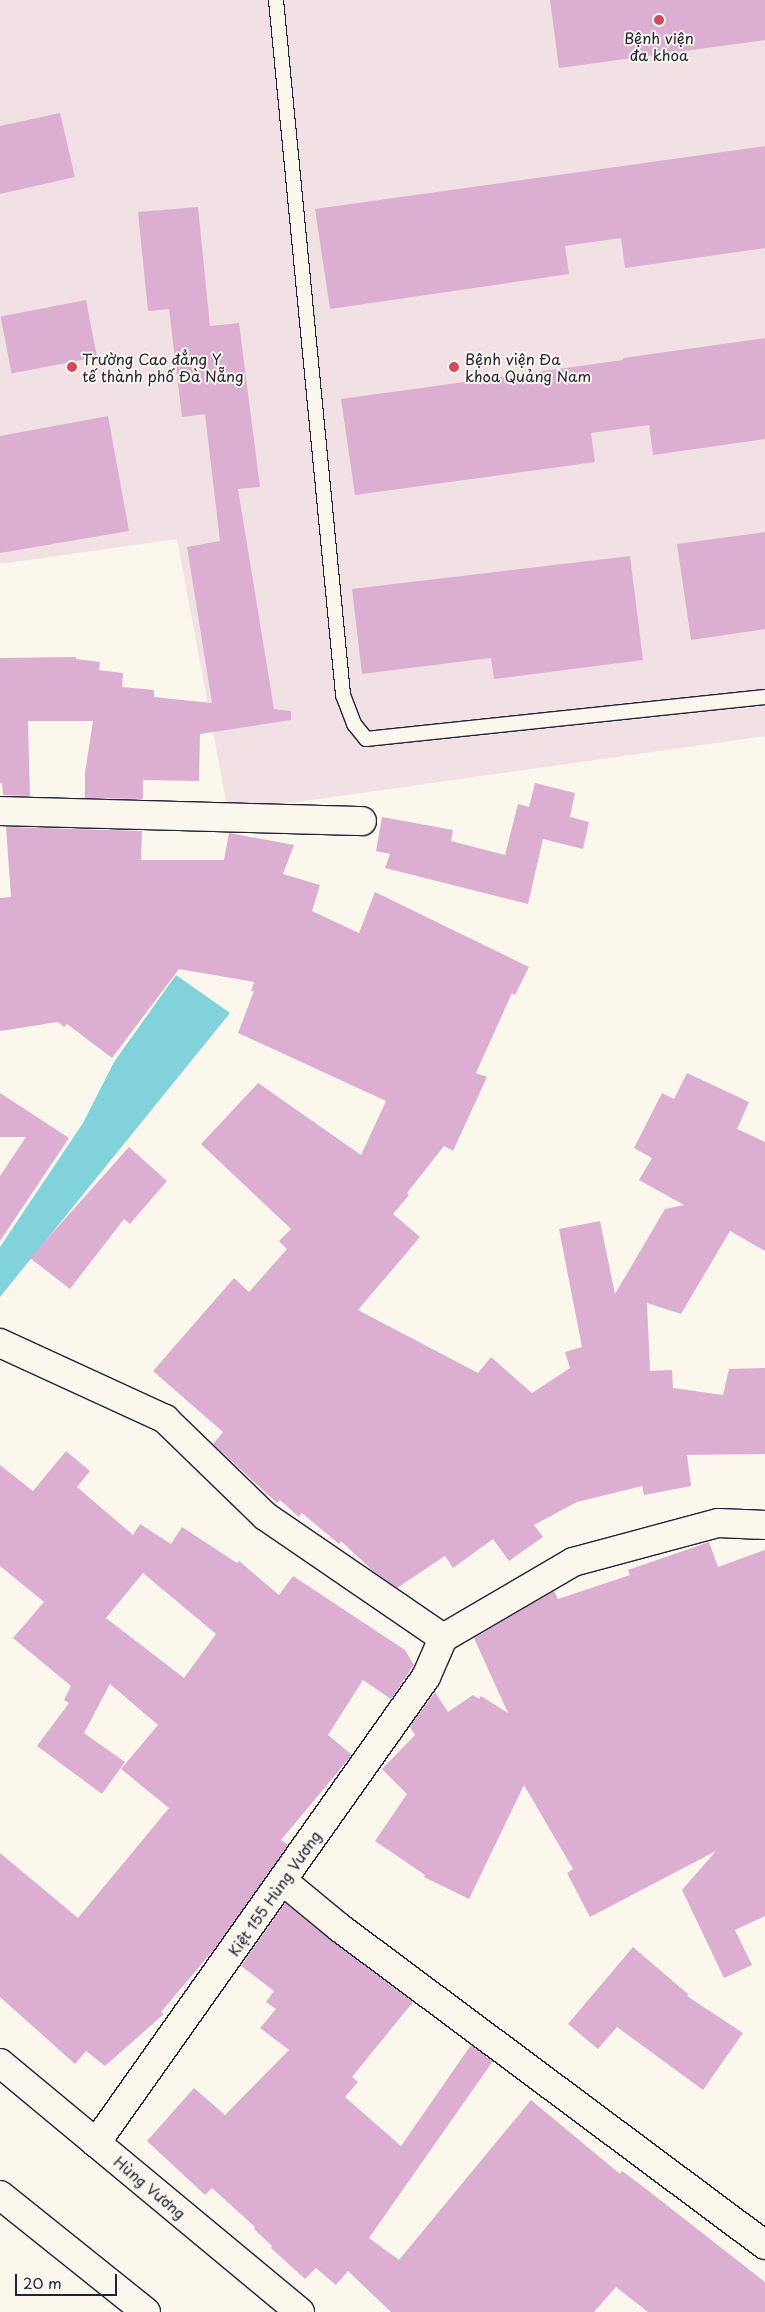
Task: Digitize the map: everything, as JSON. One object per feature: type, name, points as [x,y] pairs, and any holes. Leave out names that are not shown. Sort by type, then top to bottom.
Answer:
[{"type":"street","points":[[0,811],[362,821]]},
{"type":"street","points":[[0,1343],[165,1419],[265,1516],[444,1638],[573,1562],[718,1523],[765,1526]]},
{"type":"street","name":"Kiệt 155 Hùng Vương","points":[[96,2143],[426,1677],[444,1638]]},
{"type":"street","points":[[283,1881],[340,1928],[765,2245]]},
{"type":"street","name":"Hùng Vương","points":[[0,2063],[300,2312]]},
{"type":"street","points":[[0,2195],[146,2312]]},
{"type":"lane","points":[[276,0],[343,695],[354,724],[366,739],[765,698]]},
{"type":"shaded area","name":"Bệnh viện Đa khoa Quảng Nam","points":[[0,0],[765,0],[765,736],[228,812],[177,539],[0,564]]},
{"type":"water","points":[[176,975],[230,1013],[0,1297],[0,1247],[83,1123],[114,1062]]},
{"type":"building","name":"Bệnh viện đa khoa","points":[[550,0],[765,0],[765,40],[559,68]]},
{"type":"building","points":[[60,113],[75,177],[0,194],[0,126]]},
{"type":"building","points":[[765,146],[765,248],[625,268],[621,238],[565,246],[569,274],[330,309],[315,209]]},
{"type":"building","points":[[198,207],[210,326],[239,323],[260,487],[238,489],[274,709],[291,711],[291,720],[200,734],[199,781],[143,780],[143,799],[85,798],[85,773],[93,721],[28,721],[30,796],[3,795],[2,783],[0,783],[0,658],[76,657],[76,659],[100,662],[99,670],[123,673],[122,687],[154,690],[154,697],[212,703],[187,547],[220,541],[205,414],[182,417],[169,309],[148,311],[138,212]]},
{"type":"building","points":[[86,300],[97,357],[12,374],[1,317]]},
{"type":"building","points":[[765,338],[765,439],[653,455],[649,425],[591,433],[595,462],[355,495],[341,399],[623,360],[623,358]]},
{"type":"building","points":[[108,416],[129,531],[0,553],[0,436]]},
{"type":"building","points":[[765,532],[765,629],[691,640],[677,544]]},
{"type":"building","points":[[630,556],[643,660],[494,679],[491,658],[362,674],[352,589]]},
{"type":"building","points":[[535,783],[575,793],[570,817],[589,822],[583,849],[543,839],[528,904],[385,868],[390,854],[376,851],[382,817],[453,830],[451,841],[505,855],[518,804],[529,807]]},
{"type":"building","points":[[6,827],[142,831],[141,860],[224,860],[229,833],[294,845],[283,874],[320,885],[312,911],[359,933],[375,892],[529,967],[515,995],[512,993],[476,1073],[487,1077],[453,1151],[444,1146],[393,1214],[420,1237],[358,1310],[478,1373],[491,1357],[532,1393],[570,1368],[565,1352],[582,1347],[559,1229],[600,1221],[615,1294],[665,1209],[684,1205],[639,1180],[652,1158],[634,1148],[662,1093],[674,1099],[687,1073],[749,1102],[737,1129],[765,1142],[765,1251],[730,1231],[681,1314],[647,1303],[650,1371],[672,1370],[673,1388],[723,1395],[729,1369],[765,1368],[765,1454],[687,1455],[691,1486],[644,1495],[642,1486],[577,1502],[534,1525],[543,1537],[509,1561],[493,1539],[453,1568],[445,1556],[397,1588],[373,1571],[341,1541],[339,1544],[302,1513],[299,1517],[280,1500],[277,1503],[213,1444],[223,1432],[153,1371],[234,1278],[249,1292],[287,1249],[279,1241],[291,1229],[201,1144],[258,1083],[361,1155],[386,1101],[238,1033],[254,991],[251,991],[254,982],[179,969],[112,1058],[67,1024],[64,1027],[58,1022],[0,1031],[0,898],[11,897]]},
{"type":"building","points":[[0,1093],[69,1138],[0,1241],[0,1176],[26,1137],[0,1137]]},
{"type":"building","points":[[129,1147],[167,1181],[130,1224],[124,1219],[70,1289],[30,1258]]},
{"type":"building","points":[[66,1451],[90,1471],[77,1487],[133,1535],[140,1524],[171,1544],[182,1527],[237,1563],[239,1561],[279,1595],[293,1576],[405,1650],[414,1665],[391,1699],[363,1680],[328,1735],[352,1755],[281,1840],[288,1845],[216,1947],[161,2012],[164,2014],[105,2066],[86,2051],[75,2064],[0,1997],[0,1853],[78,1918],[169,1808],[121,1769],[158,1725],[110,1684],[84,1733],[125,1762],[102,1794],[37,1746],[69,1703],[64,1700],[71,1686],[13,1638],[44,1602],[0,1566],[0,1465],[33,1491]],"holes":[[[143,1573],[216,1634],[184,1678],[106,1618]]]},
{"type":"building","points":[[709,1542],[718,1567],[765,1550],[765,1916],[735,1930],[752,1965],[724,1978],[682,1890],[716,1851],[590,1917],[567,1873],[573,1869],[524,1785],[469,1899],[424,1877],[425,1875],[375,1841],[407,1794],[382,1769],[415,1735],[410,1727],[435,1692],[448,1712],[473,1695],[479,1699],[481,1696],[508,1713],[474,1638],[554,1591],[558,1599],[630,1575],[628,1570]]},
{"type":"building","points":[[285,1903],[413,2002],[352,2077],[358,2082],[345,2097],[401,2146],[471,2045],[493,2061],[369,2238],[399,2260],[531,2100],[620,2174],[622,2171],[641,2185],[765,2282],[765,2312],[648,2312],[616,2287],[594,2312],[391,2312],[348,2271],[336,2285],[316,2268],[305,2279],[271,2248],[272,2246],[254,2229],[255,2227],[212,2188],[205,2195],[147,2141],[194,2088],[225,2115],[289,2050],[260,2028],[276,2009],[266,2002],[274,1991],[241,1966]]},
{"type":"building","points":[[633,1947],[689,1995],[687,1996],[743,2033],[703,2090],[617,2027],[598,2049],[568,2024]]},
{"type":"place","name":"Bệnh viện đa khoa","points":[[659,20]]},
{"type":"place","name":"Trường Cao đẳng Y tế thành phố Đà Nẵng","points":[[72,367]]},
{"type":"place","name":"Bệnh viện Đa khoa Quảng Nam","points":[[454,367]]}]
